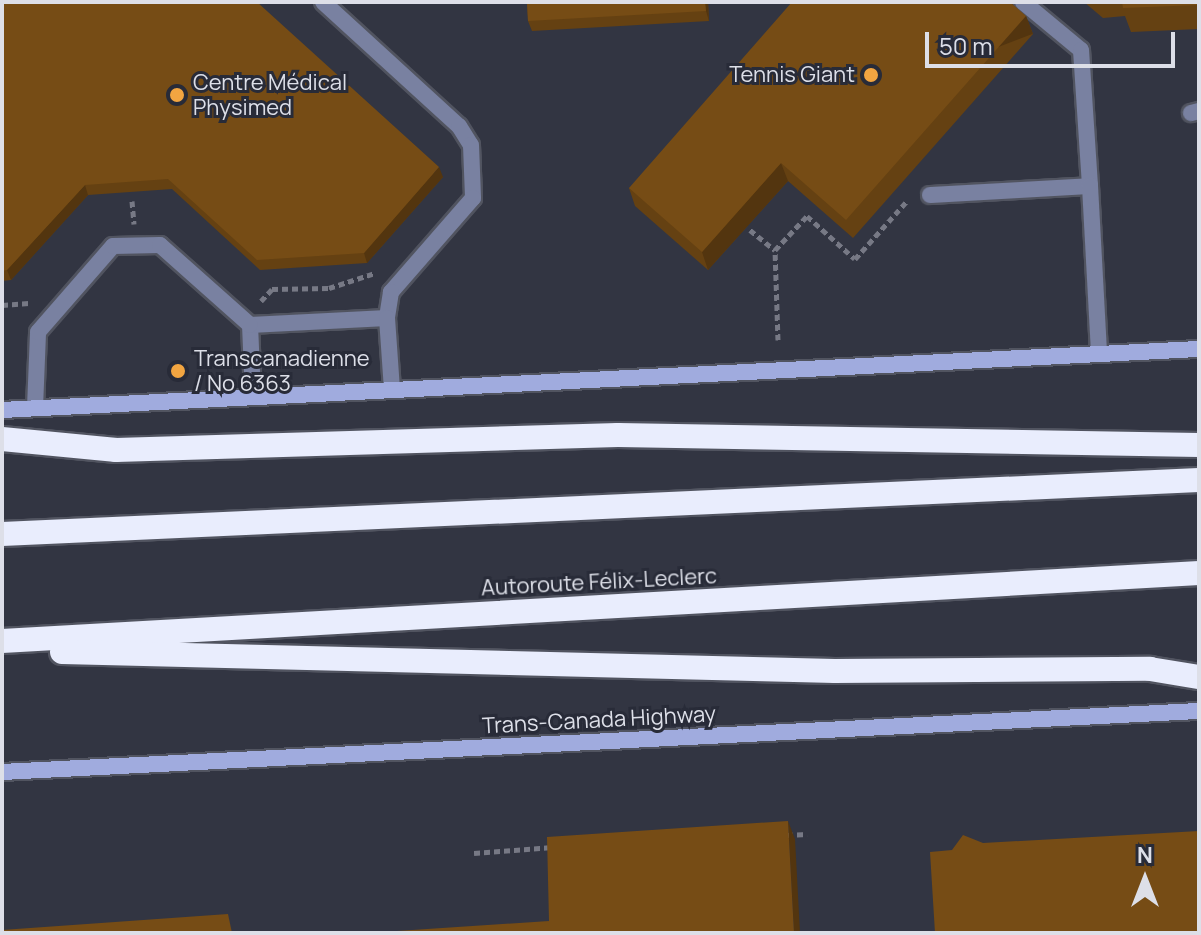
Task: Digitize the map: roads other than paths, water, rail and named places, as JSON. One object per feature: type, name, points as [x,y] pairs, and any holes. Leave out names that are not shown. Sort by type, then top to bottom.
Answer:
[{"type":"highway","points":[[2,439],[116,450],[618,435],[1199,445]]},
{"type":"highway","points":[[2,534],[1199,480]]},
{"type":"highway","name":"Autoroute Félix-Leclerc","points":[[2,641],[1199,573]]},
{"type":"highway","points":[[2,651],[835,671],[1150,669],[1199,677]]},
{"type":"main road","points":[[2,410],[1199,349]]},
{"type":"main road","name":"Trans-Canada Highway","points":[[2,772],[1199,711]]},
{"type":"lane","points":[[323,2],[459,126],[471,145],[473,198],[391,292],[387,318],[392,390]]},
{"type":"lane","points":[[1023,2],[1081,50],[1099,354]]},
{"type":"lane","points":[[930,195],[1090,186]]},
{"type":"lane","points":[[35,408],[38,332],[113,246],[160,245],[250,325],[387,318]]},
{"type":"lane","points":[[250,325],[253,396]]},
{"type":"place","name":"Tennis Giant","points":[[871,75]]},
{"type":"place","name":"Centre Médical Physimed","points":[[177,95]]},
{"type":"place","name":"Transcanadienne / No 6363","points":[[178,371]]}]
